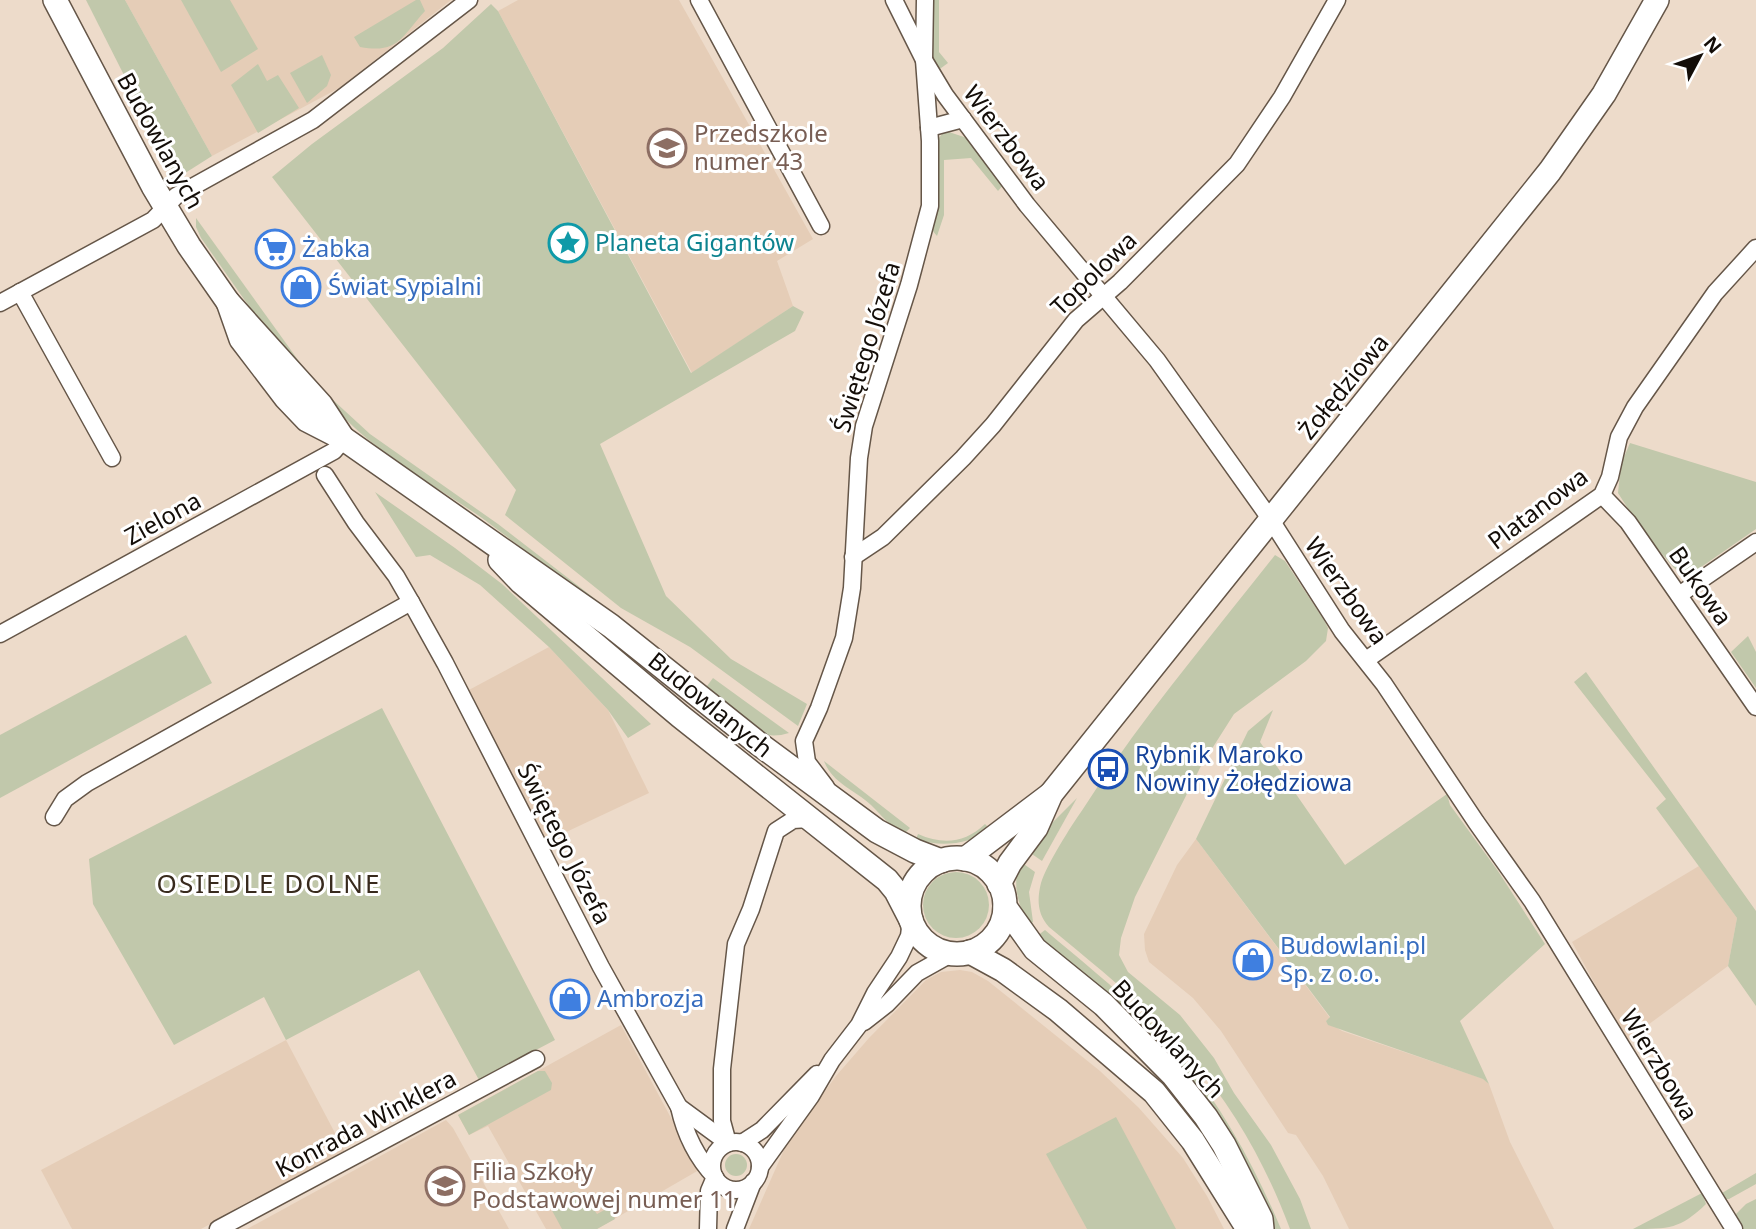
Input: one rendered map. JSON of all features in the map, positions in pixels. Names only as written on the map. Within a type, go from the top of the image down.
[{"type":"street","name":"Budowlanych","points":[[55,0],[165,207],[228,302],[321,405],[344,439],[611,626],[767,750],[886,838],[941,861]]},
{"type":"street","points":[[0,303],[153,220],[176,196],[313,120],[469,0]]},
{"type":"street","points":[[699,0],[821,226]]},
{"type":"street","name":"Wierzbowa","points":[[894,0],[924,60],[963,119],[1027,205],[1157,360],[1271,520],[1342,631],[1366,660],[1532,901],[1733,1227]]},
{"type":"street","name":"Świętego Józefa","points":[[804,741],[824,696],[844,638],[852,588],[859,458],[864,426],[909,285],[930,206],[929,128],[924,60],[925,0]]},
{"type":"street","name":"Topolowa","points":[[853,557],[883,537],[963,458],[993,425],[1076,320],[1120,282],[1237,164],[1282,97],[1337,0]]},
{"type":"street","name":"Żołędziowa","points":[[999,884],[1010,863],[1036,828],[1051,794],[1550,172],[1604,94],[1657,0]]},
{"type":"street","points":[[929,128],[963,119]]},
{"type":"street","name":"Platanowa","points":[[1366,660],[1602,495],[1619,437],[1635,407],[1716,293],[1756,248]]},
{"type":"street","points":[[20,292],[112,458]]},
{"type":"street","name":"Zielona","points":[[0,634],[334,451],[344,439]]},
{"type":"street","name":"Świętego Józefa","points":[[326,475],[356,523],[396,576],[445,663],[601,967],[678,1107],[684,1131],[702,1164],[715,1177]]},
{"type":"street","name":"Bukowa","points":[[1602,495],[1628,522],[1756,706]]},
{"type":"street","name":"Budowlanych","points":[[472,531],[521,582],[680,716],[887,880],[911,920]]},
{"type":"street","points":[[1679,595],[1756,542]]},
{"type":"street","points":[[54,817],[65,799],[87,783],[411,602]]},
{"type":"street","points":[[767,750],[789,747],[804,741],[807,762],[840,805]]},
{"type":"street","name":"Żołędziowa","points":[[965,859],[1051,794]]},
{"type":"street","points":[[757,1175],[755,1152],[735,1143],[722,1121],[722,1069],[736,944],[747,920],[776,831],[793,820],[809,819]]},
{"type":"street","points":[[757,1175],[742,1189],[733,1189],[721,1184],[715,1177],[712,1170],[713,1158],[719,1149],[762,1130],[832,1060],[859,1025],[875,993],[904,948],[910,933],[909,902],[914,884],[925,870],[941,861],[965,859],[985,867],[999,884],[1005,907],[997,933],[988,943],[917,973],[887,1004],[859,1025]]},
{"type":"street","name":"Budowlanych","points":[[1005,907],[1035,948],[1111,1011],[1187,1092],[1212,1125],[1231,1157],[1261,1219],[1262,1229]]},
{"type":"street","points":[[911,920],[926,943],[937,950],[960,953]]},
{"type":"street","name":"Budowlanych","points":[[960,953],[1021,982],[1059,1010],[1154,1092],[1193,1141],[1248,1229]]},
{"type":"street","name":"Konrada Winklera","points":[[218,1229],[536,1059]]},
{"type":"street","points":[[735,1229],[757,1175],[832,1060]]},
{"type":"street","name":"Świętego Józefa","points":[[678,1107],[735,1143]]},
{"type":"street","points":[[708,1229],[709,1191],[715,1177]]},
{"type":"shaded area","points":[[125,0],[451,0],[341,87],[212,156]]},
{"type":"shaded area","name":"Przedszkole numer 43","points":[[518,0],[679,0],[813,239],[777,261],[793,306],[692,373],[498,11]]},
{"type":"shaded area","points":[[549,647],[608,710],[649,793],[545,842],[467,691]]},
{"type":"shaded area","points":[[1196,839],[1330,1018],[1326,1021],[1342,1031],[1484,1079],[1489,1084],[1510,1142],[1554,1229],[1349,1229],[1323,1176],[1296,1135],[1288,1133],[1221,1031],[1193,998],[1149,962],[1144,934],[1177,865]]},
{"type":"shaded area","points":[[1699,866],[1737,918],[1728,966],[1626,1041],[1572,942]]},
{"type":"shaded area","points":[[941,972],[972,972],[988,981],[1100,1071],[1139,1108],[1183,1158],[1224,1229],[749,1229],[787,1143],[836,1076],[926,980]]},
{"type":"shaded area","points":[[621,1025],[699,1170],[597,1229],[546,1229],[488,1126],[469,1135],[458,1115]]},
{"type":"shaded area","points":[[286,1040],[345,1152],[201,1229],[72,1229],[41,1170]]},
{"type":"shaded area","points":[[446,1120],[509,1229],[247,1229]]},
{"type":"green space","points":[[86,0],[125,0],[212,156],[182,175],[172,170]]},
{"type":"green space","points":[[181,0],[230,0],[258,49],[221,72]]},
{"type":"green space","points":[[420,0],[425,11],[404,36],[391,46],[383,48],[360,47],[354,37]]},
{"type":"green space","points":[[931,0],[939,0],[939,52],[948,63],[937,71],[933,59]]},
{"type":"green space","points":[[491,4],[498,11],[691,373],[793,306],[804,312],[795,331],[600,444],[666,596],[731,659],[807,704],[798,726],[690,647],[621,608],[505,515],[516,490],[272,177],[312,144],[443,48]]},
{"type":"green space","points":[[322,55],[331,75],[327,86],[307,103],[290,73]]},
{"type":"green space","points":[[258,64],[267,81],[278,75],[299,108],[258,133],[231,85]]},
{"type":"green space","points":[[949,132],[967,138],[1003,185],[998,191],[971,158],[944,160],[944,215],[937,236],[932,230],[938,192],[938,139],[943,133]]},
{"type":"green space","points":[[196,218],[311,378],[265,329],[201,238],[196,227]]},
{"type":"green space","points":[[320,388],[370,434],[498,524],[629,625],[627,629],[482,518],[372,443],[352,426]]},
{"type":"green space","points":[[1630,443],[1756,482],[1756,529],[1694,572],[1681,572],[1674,568],[1643,532],[1618,493],[1621,464]]},
{"type":"green space","points":[[375,492],[502,584],[651,724],[628,738],[608,710],[549,647],[480,585],[430,555],[416,557]]},
{"type":"green space","points":[[1275,555],[1285,561],[1324,620],[1328,628],[1326,641],[1306,661],[1234,714],[1201,766],[1135,897],[1121,938],[1119,955],[1128,972],[1180,1015],[1214,1058],[1234,1093],[1271,1145],[1300,1199],[1311,1229],[1290,1229],[1271,1183],[1248,1139],[1207,1077],[1141,1005],[1049,927],[1040,912],[1039,901],[1041,883],[1054,856],[1105,776],[1176,680]]},
{"type":"green space","points":[[186,635],[212,683],[0,798],[0,735]]},
{"type":"green space","points":[[1748,636],[1756,652],[1756,688],[1731,652]]},
{"type":"green space","points":[[1586,672],[1756,911],[1756,1006],[1728,966],[1737,918],[1656,808],[1666,799],[1574,682]]},
{"type":"green space","points":[[713,678],[789,733],[764,734],[743,723],[707,686]]},
{"type":"green space","points":[[382,708],[555,1040],[479,1080],[419,970],[286,1040],[264,997],[174,1045],[93,904],[89,859]]},
{"type":"green space","points":[[1273,710],[1260,742],[1345,865],[1447,794],[1450,805],[1498,871],[1545,944],[1460,1021],[1489,1084],[1483,1079],[1328,1025],[1326,1021],[1330,1017],[1196,839],[1248,731]]},
{"type":"green space","points":[[824,761],[910,828],[904,834],[894,828],[865,800],[838,781]]},
{"type":"green space","points":[[1077,798],[1042,861],[1029,852],[1042,833]]},
{"type":"green space","points":[[985,824],[991,830],[973,839],[955,843],[916,839],[918,834],[936,840],[953,840],[970,835]]},
{"type":"green space","points":[[1021,862],[1035,872],[1029,892],[1033,922],[1029,925],[1017,894],[1016,878]]},
{"type":"green space","points":[[956,872],[969,875],[979,882],[986,892],[989,905],[986,918],[979,928],[969,935],[956,938],[943,935],[933,928],[926,918],[923,905],[926,892],[933,882],[943,875]]},
{"type":"green space","points":[[1045,930],[1134,1007],[1182,1058],[1212,1098],[1238,1140],[1281,1229],[1273,1229],[1109,995],[1037,936]]},
{"type":"green space","points":[[538,1071],[545,1071],[552,1083],[551,1090],[469,1135],[458,1115]]},
{"type":"green space","points":[[1116,1117],[1176,1229],[1087,1229],[1046,1154]]},
{"type":"green space","points":[[736,1154],[744,1157],[747,1165],[744,1173],[736,1176],[728,1173],[725,1165],[728,1157]]},
{"type":"green space","points":[[1756,1173],[1756,1184],[1729,1199],[1723,1199],[1716,1188],[1722,1193]]},
{"type":"green space","points":[[574,1191],[582,1207],[589,1203],[597,1214],[610,1207],[615,1219],[597,1229],[562,1229],[549,1205]]},
{"type":"green space","points":[[1702,1193],[1706,1204],[1681,1223],[1665,1228],[1633,1229]]},
{"type":"green space","points":[[1756,1199],[1756,1229],[1742,1229],[1734,1216],[1746,1204]]},
{"type":"place","name":"Przedszkole numer 43","points":[[667,148]]},
{"type":"place","name":"Planeta Gigantów","points":[[568,243]]},
{"type":"place","name":"Żabka","points":[[275,249]]},
{"type":"place","name":"Świat Sypialni","points":[[301,287]]},
{"type":"place","name":"Rybnik Maroko Nowiny Żołędziowa","points":[[1108,769]]},
{"type":"place","name":"Budowlani.pl Sp. z o.o.","points":[[1253,960]]},
{"type":"place","name":"Ambrozja","points":[[570,999]]},
{"type":"place","name":"Filia Szkoły Podstawowej numer 11","points":[[445,1186]]},
{"type":"district","name":"OSIEDLE DOLNE","points":[[269,884]]}]
